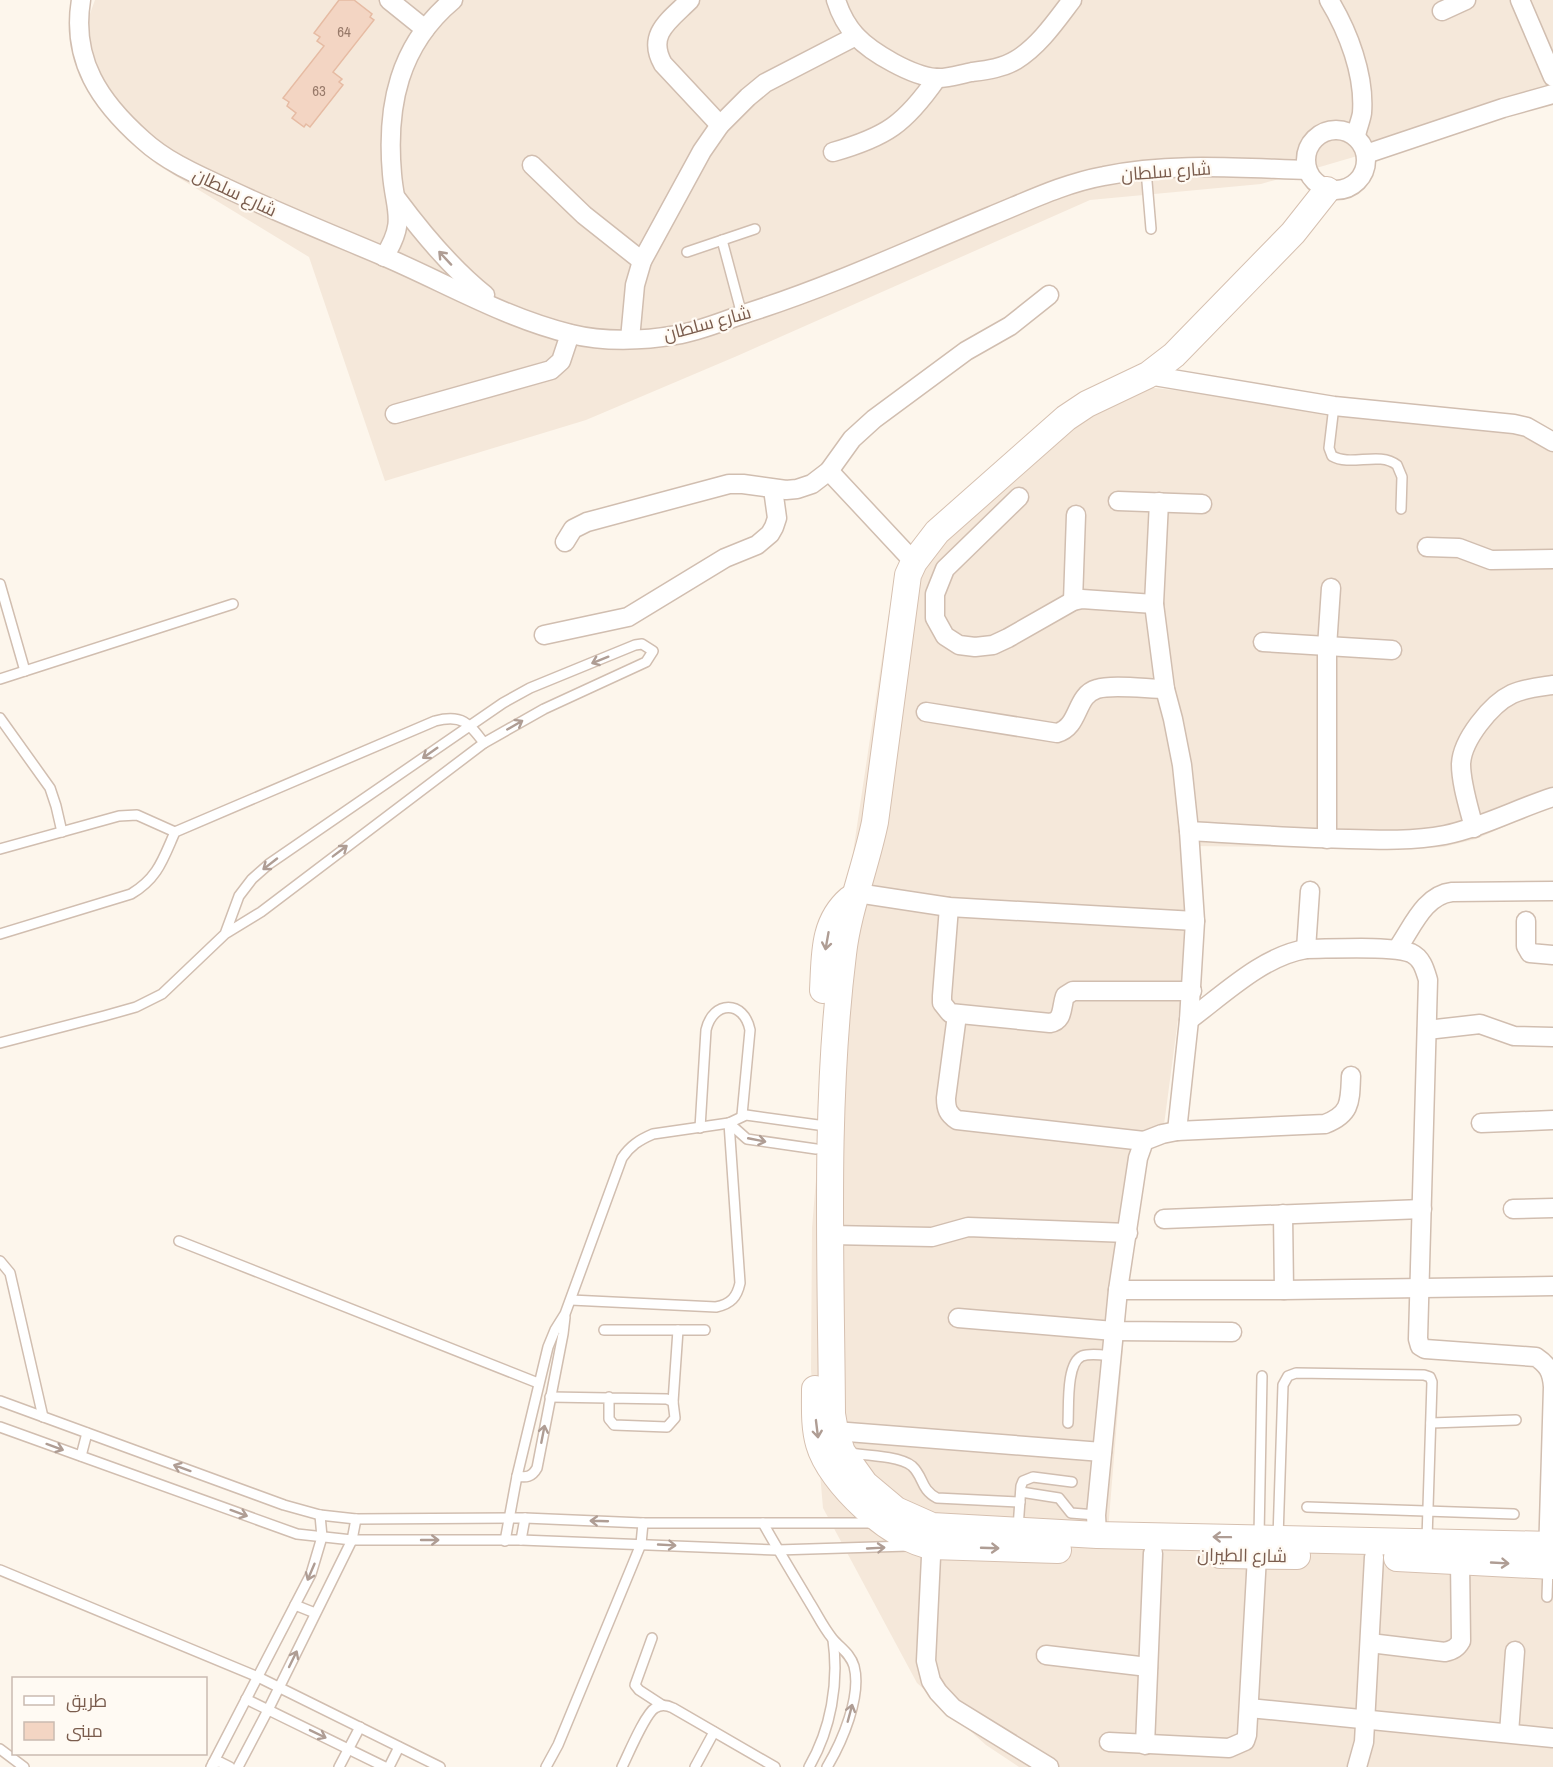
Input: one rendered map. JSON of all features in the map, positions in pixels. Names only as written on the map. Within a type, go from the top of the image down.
[{"type":"street","name":"شارع سلطان","points":[[81,0],[79,36],[83,60],[101,95],[145,142],[181,167],[504,311],[570,334],[611,339],[675,335],[813,290],[1033,198],[1103,176],[1187,167],[1307,170]]},
{"type":"street","points":[[389,0],[425,29]]},
{"type":"street","points":[[384,257],[393,243],[398,228],[399,213],[392,178],[390,138],[395,98],[406,58],[425,29],[453,0]]},
{"type":"street","points":[[690,0],[663,27],[658,36],[658,55],[663,64],[720,125]]},
{"type":"street","points":[[836,0],[842,15],[856,36],[879,54],[902,67],[937,78],[988,70],[1017,60],[1041,39],[1072,0]]},
{"type":"street","points":[[1329,0],[1339,17],[1355,58],[1362,113],[1356,136]]},
{"type":"street","points":[[1442,11],[1466,0]]},
{"type":"street","points":[[1520,0],[1553,77]]},
{"type":"street","points":[[630,339],[635,285],[642,261],[702,151],[720,125],[765,83],[856,36]]},
{"type":"street","points":[[833,153],[861,145],[887,133],[910,114],[937,78]]},
{"type":"street","points":[[1366,154],[1503,108],[1553,94]]},
{"type":"street","points":[[1334,129],[1356,136],[1366,154],[1367,164],[1364,174],[1357,183],[1338,191],[1327,190],[1312,178],[1307,170],[1308,148],[1314,138],[1334,129]]},
{"type":"street","points":[[532,165],[584,215],[642,261]]},
{"type":"street","points":[[929,1539],[906,1537],[861,1504],[837,1478],[820,1447],[816,1431],[825,945],[833,919],[857,893],[868,858],[875,822],[908,575],[914,562],[937,532],[1066,418],[1087,404],[1148,375],[1179,350],[1285,242],[1327,190]]},
{"type":"street","points":[[396,197],[446,259],[504,311]]},
{"type":"street","points":[[565,542],[573,529],[587,522],[722,486],[743,484],[773,489],[797,489],[812,484],[828,471],[852,439],[874,419],[966,351],[1010,326],[1049,295]]},
{"type":"street","points":[[395,414],[551,370],[561,361],[570,334]]},
{"type":"street","points":[[1148,375],[1334,406],[1514,424],[1527,427],[1553,442]]},
{"type":"street","points":[[828,471],[914,562]]},
{"type":"street","points":[[544,635],[627,617],[725,558],[757,545],[774,527],[777,518],[773,489]]},
{"type":"street","points":[[1019,497],[945,569],[935,594],[935,618],[945,636],[959,645],[975,647],[993,645],[1073,601],[1091,599],[1154,604]]},
{"type":"street","points":[[1118,501],[1202,504]]},
{"type":"street","points":[[1159,502],[1154,604],[1165,689],[1178,740],[1189,831],[1194,921],[1192,991],[1177,1131]]},
{"type":"street","points":[[1073,601],[1076,515]]},
{"type":"street","points":[[1427,547],[1459,548],[1491,560],[1553,559]]},
{"type":"street","points":[[1327,838],[1327,647],[1331,588]]},
{"type":"street","points":[[1263,642],[1392,650]]},
{"type":"street","points":[[1473,828],[1461,763],[1466,745],[1490,710],[1510,695],[1533,687],[1553,685]]},
{"type":"street","points":[[926,712],[1057,733],[1067,729],[1085,697],[1097,689],[1165,689]]},
{"type":"street","points":[[1189,831],[1327,838],[1395,840],[1419,838],[1473,828],[1553,797]]},
{"type":"street","points":[[1306,949],[1310,891]]},
{"type":"street","points":[[1397,949],[1426,904],[1438,895],[1452,892],[1553,891]]},
{"type":"street","points":[[857,893],[949,907],[1194,921]]},
{"type":"street","points":[[949,907],[942,1003],[950,1013],[1050,1023],[1061,1016],[1065,996],[1073,991],[1192,991]]},
{"type":"street","points":[[1526,921],[1526,946],[1530,953],[1553,955]]},
{"type":"street","points":[[1189,1020],[1266,963],[1286,954],[1306,949],[1397,949],[1413,954],[1423,964],[1428,980],[1418,1339],[1420,1346],[1425,1350],[1536,1356],[1546,1364],[1552,1375],[1550,1555]]},
{"type":"street","points":[[957,1015],[946,1098],[946,1107],[950,1115],[957,1120],[1144,1141],[1177,1131],[1325,1124],[1339,1119],[1348,1108],[1351,1076]]},
{"type":"street","points":[[1427,1030],[1479,1024],[1514,1036],[1553,1037]]},
{"type":"street","points":[[1480,1123],[1553,1120]]},
{"type":"street","points":[[821,1141],[831,1235],[832,1414],[838,1441],[852,1469],[879,1498],[913,1519],[929,1539],[926,1661],[931,1681],[938,1692],[953,1707],[1049,1767]]},
{"type":"street","points":[[1096,1525],[1118,1290],[1138,1158],[1144,1141]]},
{"type":"street","points":[[1514,1209],[1553,1208]]},
{"type":"street","points":[[1164,1219],[1422,1209]]},
{"type":"street","points":[[1283,1214],[1284,1290]]},
{"type":"street","points":[[831,1235],[932,1237],[968,1227],[1128,1233]]},
{"type":"street","points":[[1118,1290],[1553,1286]]},
{"type":"street","points":[[958,1318],[1114,1331],[1232,1332]]},
{"type":"street","points":[[838,1441],[1102,1452]]},
{"type":"street","name":"شارع الطيران","points":[[929,1539],[1096,1525],[1374,1557],[1460,1561],[1550,1555]]},
{"type":"street","name":"شارع الطيران","points":[[929,1539],[1153,1553],[1265,1544],[1426,1542],[1550,1555]]},
{"type":"street","points":[[1109,1742],[1229,1748],[1245,1741],[1265,1544]]},
{"type":"street","points":[[1145,1745],[1153,1553]]},
{"type":"street","points":[[1358,1767],[1363,1750],[1366,1719],[1374,1557]]},
{"type":"street","points":[[1370,1643],[1445,1652],[1457,1647],[1461,1641],[1460,1561]]},
{"type":"street","points":[[1509,1733],[1515,1651]]},
{"type":"street","points":[[1046,1655],[1148,1666]]},
{"type":"street","points":[[1249,1708],[1553,1738]]},
{"type":"lane","points":[[1146,170],[1151,229]]},
{"type":"lane","points":[[687,252],[755,229]]},
{"type":"lane","points":[[722,240],[742,315]]},
{"type":"lane","points":[[1334,406],[1329,448],[1332,456],[1340,459],[1386,460],[1397,465],[1402,477],[1401,509]]},
{"type":"lane","points":[[0,584],[25,671]]},
{"type":"lane","points":[[0,680],[233,604]]},
{"type":"lane","points":[[0,1043],[136,1007],[162,994],[225,934],[254,916],[484,743],[544,709],[645,662],[653,651],[642,644],[635,645],[530,688],[470,725],[268,864],[239,896],[225,934]]},
{"type":"lane","points":[[0,718],[50,788],[62,832]]},
{"type":"lane","points":[[0,934],[131,894],[145,886],[157,872],[175,832],[435,721],[451,718],[460,720],[470,725],[484,743]]},
{"type":"lane","points":[[0,849],[119,816],[137,815],[175,832]]},
{"type":"lane","points":[[700,1128],[706,1030],[708,1020],[714,1012],[723,1008],[733,1008],[742,1012],[748,1021],[750,1030],[742,1115]]},
{"type":"lane","points":[[505,1541],[516,1476],[551,1339],[565,1314],[622,1158],[627,1150],[642,1138],[653,1134],[729,1123],[742,1115],[750,1114],[821,1141]]},
{"type":"lane","points":[[729,1123],[747,1139],[821,1141]]},
{"type":"lane","points":[[570,1300],[716,1307],[732,1300],[738,1293],[740,1283],[729,1123]]},
{"type":"lane","points":[[179,1241],[538,1383]]},
{"type":"lane","points":[[0,1261],[10,1273],[43,1417]]},
{"type":"lane","points":[[516,1476],[531,1476],[537,1468],[565,1314]]},
{"type":"lane","points":[[604,1330],[705,1330]]},
{"type":"lane","points":[[609,1397],[609,1419],[616,1426],[666,1427],[675,1418],[673,1402],[678,1330]]},
{"type":"lane","points":[[1068,1423],[1071,1373],[1074,1363],[1080,1357],[1088,1354],[1111,1356]]},
{"type":"lane","points":[[1265,1544],[1283,1385],[1291,1374],[1430,1377],[1432,1382],[1426,1542]]},
{"type":"lane","points":[[1262,1376],[1265,1544]]},
{"type":"lane","points":[[550,1397],[667,1399],[673,1402]]},
{"type":"lane","points":[[0,1401],[284,1505],[320,1515],[356,1519],[525,1518],[643,1523],[855,1524],[884,1522]]},
{"type":"lane","points":[[1431,1423],[1516,1420]]},
{"type":"lane","points":[[0,1427],[297,1534],[352,1540],[521,1540],[777,1550],[869,1548],[929,1539]]},
{"type":"lane","points":[[81,1456],[87,1433]]},
{"type":"lane","points":[[838,1441],[904,1461],[917,1472],[923,1488],[937,1498],[1059,1498],[1071,1513],[1096,1525]]},
{"type":"lane","points":[[1018,1531],[1021,1486],[1028,1478],[1072,1482]]},
{"type":"lane","points":[[1307,1507],[1514,1514]]},
{"type":"lane","points":[[212,1765],[311,1574],[322,1537],[320,1515]]},
{"type":"lane","points":[[521,1540],[525,1518]]},
{"type":"lane","points":[[238,1767],[352,1540],[356,1519]]},
{"type":"lane","points":[[621,1543],[623,1522]]},
{"type":"lane","points":[[546,1767],[641,1544],[643,1523]]},
{"type":"lane","points":[[763,1523],[777,1550],[833,1640],[849,1656],[856,1677],[848,1723],[827,1767]]},
{"type":"lane","points":[[1547,1597],[1550,1555]]},
{"type":"lane","points":[[0,1570],[258,1677],[440,1767]]},
{"type":"lane","points":[[295,1605],[315,1613]]},
{"type":"lane","points":[[652,1638],[634,1682],[639,1690],[770,1766]]},
{"type":"lane","points":[[809,1767],[822,1739],[832,1703],[836,1670],[833,1640]]},
{"type":"lane","points":[[246,1699],[387,1767],[399,1747]]},
{"type":"lane","points":[[622,1767],[648,1714],[656,1706],[662,1705]]},
{"type":"lane","points":[[339,1767],[360,1727]]},
{"type":"lane","points":[[695,1767],[714,1732]]},
{"type":"lane","points":[[0,1749],[24,1767]]},
{"type":"lane","points":[[212,1765],[220,1762],[230,1767]]},
{"type":"shaded area","points":[[95,0],[1553,0],[1553,99],[1261,184],[1090,200],[586,420],[385,481],[309,257],[156,164],[114,119],[90,80],[87,22]]},
{"type":"shaded area","points":[[1146,387],[1514,428],[1553,448],[1553,805],[1476,839],[1443,847],[1407,849],[1193,846],[1184,974],[1162,1140],[1140,1140],[1107,1543],[1553,1559],[1553,1767],[1019,1767],[986,1745],[917,1683],[823,1508],[811,1370],[812,1228],[831,1000],[888,618],[897,580],[1078,409]]},
{"type":"building","points":[[339,0],[354,0],[372,14],[370,17],[374,20],[333,72],[342,79],[339,82],[343,85],[310,127],[306,124],[304,127],[292,118],[296,113],[287,106],[289,102],[283,98],[324,46],[317,41],[320,37],[314,33]]}]
